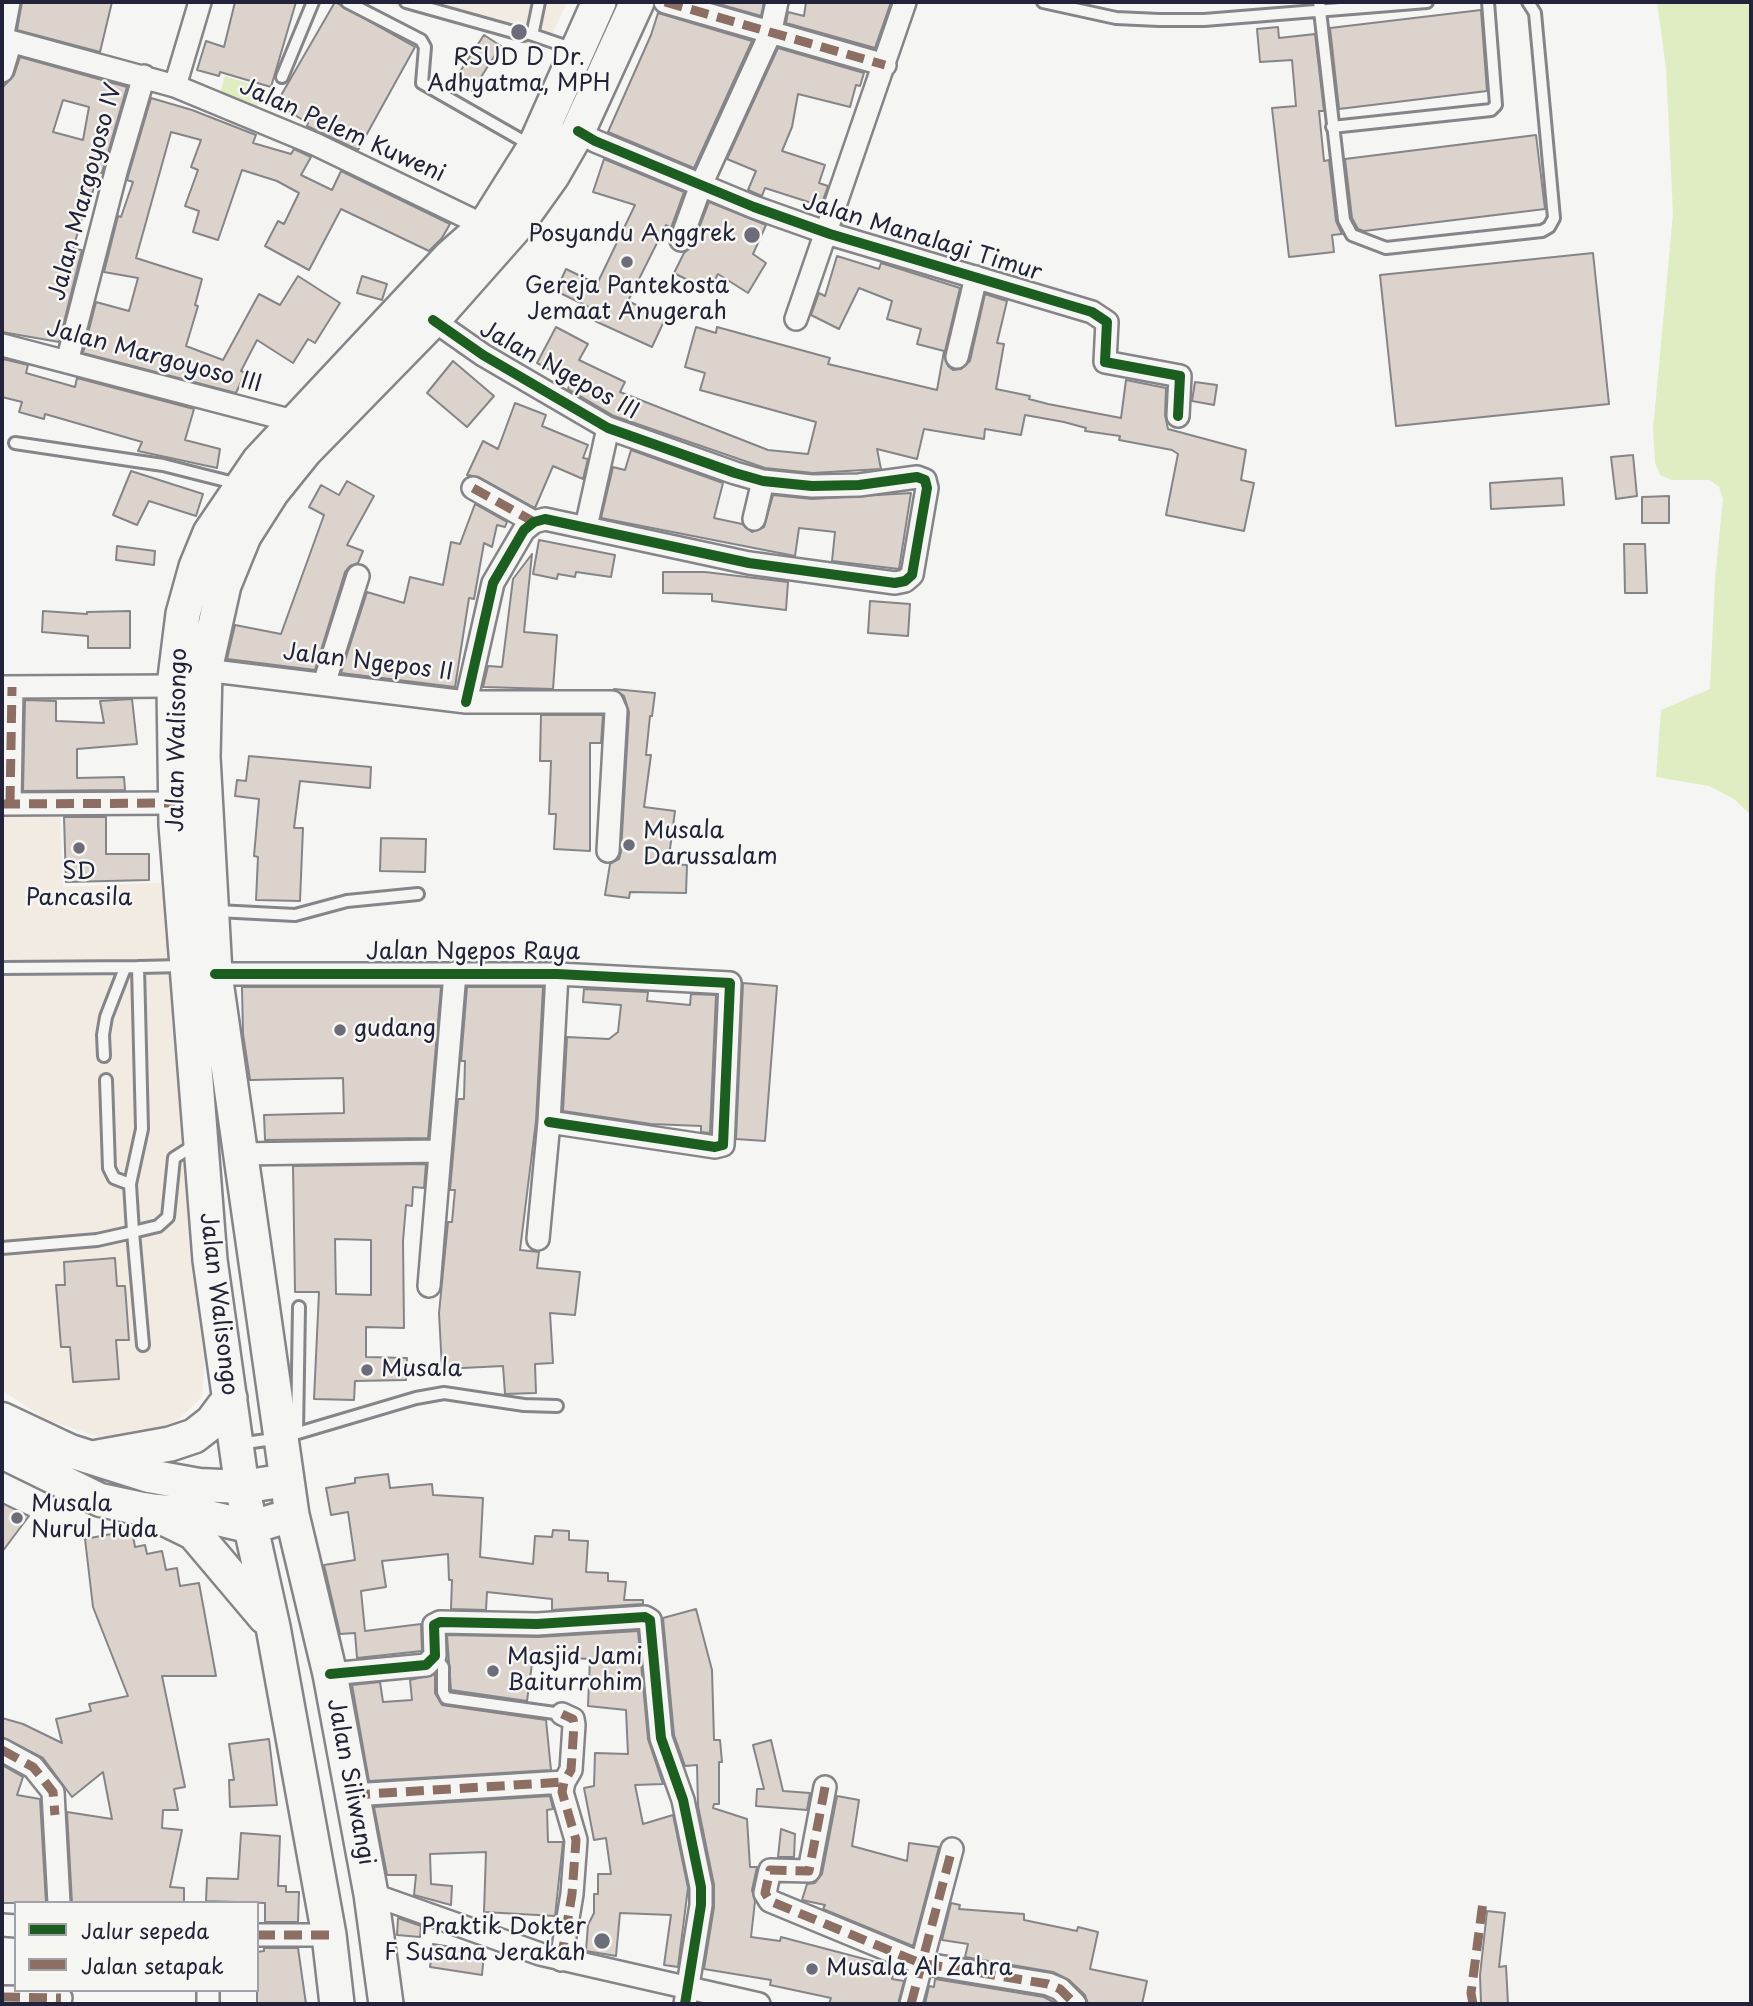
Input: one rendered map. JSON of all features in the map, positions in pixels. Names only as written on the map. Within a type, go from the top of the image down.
[{"type":"highway","name":"Jalan Walisongo","points":[[242,1487],[210,1260],[201,1142],[201,970],[174,686],[183,614],[196,567],[210,533],[241,484],[293,421],[450,257],[485,226],[534,148],[599,2]]},
{"type":"highway","name":"Jalan Walisongo","points":[[287,1480],[289,1436],[239,1154],[201,970],[211,911],[184,794],[205,670],[224,585],[244,536],[272,492],[305,452],[433,320],[517,225],[552,176],[578,131],[637,2]]},
{"type":"highway","points":[[98,1457],[170,1444],[194,1436],[212,1422],[230,1398]]},
{"type":"highway","name":"Jalan Siliwangi","points":[[287,1480],[292,1515],[330,1674],[371,1895],[386,2004]]},
{"type":"highway","name":"Jalan Siliwangi","points":[[242,1487],[252,1527],[256,1560],[273,1627],[329,1936],[337,2004]]},
{"type":"highway","points":[[147,1510],[194,1534],[273,1627]]},
{"type":"main road","points":[[2,1419],[70,1451],[98,1457],[149,1476],[199,1485],[242,1487],[287,1480]]},
{"type":"main road","points":[[2,1452],[100,1500],[147,1510],[200,1514],[252,1527],[292,1515]]},
{"type":"street","points":[[2,71],[9,2]]},
{"type":"street","points":[[175,86],[200,2]]},
{"type":"street","points":[[665,2],[885,65]]},
{"type":"street","points":[[681,240],[701,186],[770,34],[777,2]]},
{"type":"street","points":[[796,319],[824,231],[885,65],[905,2]]},
{"type":"street","name":"Jalan Pelem Kuweni","points":[[5,40],[175,86],[315,144],[485,226]]},
{"type":"street","name":"Jalan Margoyoso IV","points":[[67,362],[117,168],[144,76]]},
{"type":"street","name":"Jalan Manalagi Timur","points":[[578,131],[701,186],[824,231],[1106,319],[1105,362],[1180,376],[1178,416]]},
{"type":"street","points":[[957,357],[976,277]]},
{"type":"street","name":"Jalan Ngepos III","points":[[433,320],[483,355],[608,428],[763,481],[835,486],[922,477],[928,488],[912,575],[905,581],[895,583],[749,563],[586,527]]},
{"type":"street","name":"Jalan Margoyoso III","points":[[2,345],[293,421]]},
{"type":"street","points":[[466,702],[493,583],[524,530],[534,522],[545,519],[586,527],[608,428]]},
{"type":"street","points":[[754,519],[763,481]]},
{"type":"street","points":[[473,488],[516,509],[534,522]]},
{"type":"street","points":[[324,684],[358,576]]},
{"type":"street","name":"Jalan Ngepos II","points":[[205,670],[466,702],[608,701],[615,704],[608,851]]},
{"type":"street","points":[[174,686],[7,687],[6,804],[184,794]]},
{"type":"street","name":"Jalan Ngepos Raya","points":[[201,970],[557,974],[730,983],[723,1145],[715,1147],[549,1122]]},
{"type":"street","points":[[429,1286],[455,973]]},
{"type":"street","points":[[538,1239],[549,1122],[557,974]]},
{"type":"street","points":[[239,1154],[440,1151]]},
{"type":"street","points":[[330,1674],[417,1668],[426,1665],[435,1656],[434,1625],[440,1622],[537,1624],[645,1617],[652,1626],[661,1738],[683,1800],[701,1886],[701,1905],[685,1997]]},
{"type":"street","points":[[561,1960],[572,1894],[576,1840],[563,1800],[564,1782],[571,1770],[574,1724],[569,1716],[562,1714]]},
{"type":"street","points":[[2,1750],[33,1767],[53,1792],[59,1901]]},
{"type":"street","points":[[352,1795],[564,1782]]},
{"type":"street","points":[[825,1787],[809,1871],[770,1870],[765,1893],[770,1901],[920,1963],[1048,1984],[1060,1989],[1075,2004]]},
{"type":"street","points":[[911,2004],[952,1849]]},
{"type":"street","points":[[371,1895],[561,1960],[685,1997],[759,2004]]},
{"type":"street","points":[[259,1935],[329,1936]]},
{"type":"street","points":[[2,1997],[61,1997]]},
{"type":"lane","points":[[282,77],[313,2]]},
{"type":"lane","points":[[347,2],[421,40],[425,47],[422,83],[534,148]]},
{"type":"lane","points":[[406,2],[517,34],[530,34],[578,50]]},
{"type":"lane","points":[[530,34],[539,2]]},
{"type":"lane","points":[[1043,2],[1116,18],[1159,20],[1319,6],[1427,2]]},
{"type":"lane","points":[[1332,127],[1492,110],[1496,105],[1488,2]]},
{"type":"lane","points":[[1319,6],[1344,220],[1352,235],[1363,242],[1386,248],[1542,231],[1554,218],[1535,13],[1528,2]]},
{"type":"lane","points":[[15,443],[163,465],[241,484]]},
{"type":"lane","points":[[211,911],[295,915],[346,901],[418,894]]},
{"type":"lane","points":[[138,967],[142,1129],[130,1184],[143,1345]]},
{"type":"lane","points":[[2,968],[138,967],[201,970]]},
{"type":"lane","points":[[104,1056],[106,1017],[125,968]]},
{"type":"lane","points":[[106,1080],[108,1168],[114,1178],[130,1184]]},
{"type":"lane","points":[[2,1248],[97,1240],[164,1223],[169,1211],[174,1158],[201,1142]]},
{"type":"lane","points":[[289,1436],[299,1307]]},
{"type":"lane","points":[[236,1444],[289,1436],[416,1398],[444,1393],[524,1405],[557,1406]]},
{"type":"lane","points":[[435,1656],[443,1667],[443,1692],[446,1698],[562,1714]]},
{"type":"shaded area","name":"RSUD D Dr. Adhyatma, MPH","points":[[382,2],[567,2],[545,50]]},
{"type":"shaded area","points":[[2,806],[60,811],[63,887],[166,882],[179,1102],[205,1357],[202,1397],[179,1419],[145,1437],[105,1439],[47,1420],[2,1390]]},
{"type":"green space","points":[[1657,2],[1751,2],[1751,815],[1734,799],[1709,786],[1656,777],[1661,710],[1710,689],[1715,579],[1723,499],[1719,487],[1710,480],[1671,480],[1660,475],[1655,463],[1653,429],[1673,214],[1666,68]]},
{"type":"green space","points":[[225,76],[263,88],[257,106],[220,93]]},
{"type":"building","points":[[22,2],[112,2],[100,52],[17,30]]},
{"type":"building","points":[[235,2],[296,2],[271,87],[220,72],[219,76],[197,70],[206,41],[224,47]]},
{"type":"building","points":[[335,2],[415,47],[358,150],[307,126],[308,123],[276,104]]},
{"type":"building","points":[[712,2],[764,2],[761,16]]},
{"type":"building","points":[[806,2],[891,2],[875,48],[786,23],[788,12],[804,16]]},
{"type":"building","points":[[1481,10],[1487,91],[1339,109],[1330,28]]},
{"type":"building","points":[[658,13],[752,41],[694,168],[608,132]]},
{"type":"building","points":[[1278,27],[1279,38],[1315,34],[1324,111],[1319,111],[1324,161],[1329,160],[1336,221],[1342,234],[1332,235],[1334,252],[1289,257],[1272,108],[1296,106],[1292,60],[1260,62],[1257,29]]},
{"type":"building","points":[[484,35],[501,46],[472,91],[455,79]]},
{"type":"building","points":[[778,48],[864,73],[860,86],[856,85],[850,107],[798,94],[792,127],[782,151],[825,165],[819,183],[828,186],[821,206],[765,188],[762,196],[748,190],[756,171],[727,159]]},
{"type":"building","points":[[20,57],[127,87],[102,173],[98,172],[91,198],[88,197],[73,249],[82,250],[59,342],[2,332],[2,88],[14,75]],"holes":[[[63,100],[89,107],[83,140],[53,132]]]},
{"type":"building","points":[[151,98],[192,110],[256,135],[253,143],[291,154],[294,149],[311,157],[301,175],[332,190],[341,171],[450,224],[442,238],[429,251],[341,209],[309,270],[265,246],[278,221],[284,224],[299,193],[277,181],[242,170],[218,240],[193,232],[199,211],[185,206],[198,170],[191,167],[201,140],[171,132],[136,258],[202,279],[195,305],[198,306],[186,346],[223,360],[259,294],[280,305],[298,276],[340,303],[315,343],[308,339],[293,363],[257,340],[241,371],[245,373],[236,393],[83,353],[96,302],[129,311],[138,278],[104,272],[118,216],[121,217],[133,182],[127,180]]},
{"type":"building","points":[[1536,135],[1545,209],[1364,231],[1358,229],[1352,218],[1345,159]]},
{"type":"building","points":[[604,159],[684,192],[671,228],[666,225],[628,301],[665,319],[652,347],[595,321],[599,312],[556,291],[566,269],[597,284],[635,205],[593,192]]},
{"type":"building","points":[[709,202],[766,225],[753,254],[766,263],[748,293],[718,274],[709,291],[674,273],[684,253],[693,244]]},
{"type":"building","points":[[1593,253],[1609,404],[1396,426],[1380,275]]},
{"type":"building","points":[[837,256],[879,269],[881,263],[960,288],[944,355],[948,366],[953,370],[961,369],[970,361],[985,294],[1007,301],[997,343],[1004,344],[996,389],[1030,396],[1029,399],[1048,404],[1121,418],[1126,380],[1166,388],[1165,415],[1168,429],[1246,450],[1241,480],[1254,483],[1244,531],[1166,515],[1178,454],[1172,450],[1119,440],[1120,436],[1085,431],[1086,428],[1064,422],[1025,415],[1021,435],[985,429],[984,439],[924,429],[917,459],[877,449],[881,469],[813,473],[765,468],[614,416],[568,389],[571,381],[537,363],[556,327],[588,344],[579,360],[625,382],[620,392],[768,450],[808,454],[816,422],[700,390],[705,373],[685,367],[696,327],[716,333],[717,327],[830,358],[828,364],[937,390],[944,351],[917,344],[921,329],[887,319],[892,301],[859,288],[839,329],[811,315],[819,293],[825,296]]},
{"type":"building","points":[[362,276],[387,284],[382,300],[357,293]]},
{"type":"building","points":[[3,359],[28,365],[26,373],[75,387],[77,378],[194,409],[185,440],[220,449],[217,468],[138,451],[142,442],[45,414],[44,419],[19,412],[22,402],[2,397]]},
{"type":"building","points":[[453,361],[494,396],[467,427],[427,393]]},
{"type":"building","points":[[1195,382],[1217,385],[1214,405],[1192,401]]},
{"type":"building","points":[[515,403],[546,415],[542,426],[588,445],[583,458],[588,459],[583,479],[553,466],[535,508],[479,477],[467,475],[483,441],[498,449]]},
{"type":"building","points":[[631,450],[723,483],[714,518],[742,524],[752,532],[764,527],[773,495],[812,499],[911,493],[899,569],[832,561],[835,532],[799,528],[795,556],[601,518],[613,467],[625,470]]},
{"type":"building","points":[[1633,455],[1637,496],[1616,499],[1611,457]]},
{"type":"building","points":[[131,471],[203,494],[196,516],[149,501],[137,525],[113,515]]},
{"type":"building","points":[[1562,478],[1564,505],[1491,509],[1490,483]]},
{"type":"building","points":[[347,481],[374,496],[347,545],[363,551],[358,563],[345,572],[315,670],[227,659],[235,625],[281,634],[324,515],[309,507],[321,485],[339,495]]},
{"type":"building","points":[[1669,496],[1669,523],[1642,523],[1642,497]]},
{"type":"building","points":[[475,504],[507,522],[505,527],[497,525],[492,547],[484,543],[474,599],[469,598],[455,687],[341,673],[367,592],[404,603],[410,577],[443,585],[451,542],[460,544]]},
{"type":"building","points":[[539,540],[615,555],[611,577],[576,572],[575,577],[558,574],[557,579],[533,574]]},
{"type":"building","points":[[1624,544],[1645,544],[1647,593],[1625,593]]},
{"type":"building","points":[[117,546],[155,551],[154,565],[116,560]]},
{"type":"building","points":[[532,554],[524,632],[557,635],[553,689],[483,687],[488,666],[502,667],[513,579]]},
{"type":"building","points":[[663,572],[705,572],[788,582],[786,610],[712,601],[712,594],[663,593]]},
{"type":"building","points":[[870,601],[910,604],[908,636],[868,633]]},
{"type":"building","points":[[43,611],[87,614],[130,611],[130,648],[88,648],[88,636],[42,632]]},
{"type":"building","points":[[614,689],[655,693],[646,755],[651,755],[644,807],[675,811],[668,864],[687,865],[686,893],[630,892],[629,898],[605,895],[610,864],[619,859],[621,852],[629,712],[624,696]]},
{"type":"building","points":[[132,699],[137,744],[77,749],[77,778],[124,777],[125,790],[23,791],[25,700],[56,701],[56,721],[104,723],[100,701]]},
{"type":"building","points":[[541,715],[603,715],[601,743],[590,743],[590,851],[554,849],[556,814],[549,814],[551,761],[540,761]]},
{"type":"building","points":[[249,756],[371,767],[370,788],[300,781],[294,828],[303,828],[300,901],[256,900],[258,857],[254,856],[259,799],[235,796],[237,780],[246,781]]},
{"type":"building","name":"SD Pancasila","points":[[64,817],[106,817],[106,854],[149,854],[149,880],[66,882]]},
{"type":"building","points":[[381,838],[426,839],[425,872],[380,871]]},
{"type":"building","points":[[743,983],[777,986],[765,1141],[736,1139]]},
{"type":"building","name":"gudang","points":[[242,987],[441,987],[428,1138],[265,1140],[264,1115],[344,1113],[343,1078],[250,1080],[243,1034]]},
{"type":"building","points":[[467,987],[543,987],[536,1121],[520,1250],[539,1252],[537,1268],[580,1272],[575,1315],[550,1313],[553,1363],[535,1364],[536,1393],[505,1394],[503,1366],[442,1369],[439,1313],[448,1222],[452,1222],[455,1190],[450,1190],[458,1099],[464,1099],[465,1061],[461,1061]]},
{"type":"building","points":[[584,989],[648,992],[647,1001],[690,1005],[691,994],[716,995],[710,1133],[701,1132],[701,1126],[651,1124],[563,1111],[567,1037],[609,1039],[618,1032],[621,1005],[583,1002]]},
{"type":"building","points":[[426,1164],[424,1188],[413,1187],[412,1206],[406,1205],[403,1241],[404,1328],[366,1327],[366,1357],[407,1358],[406,1380],[355,1381],[354,1400],[314,1399],[319,1292],[295,1292],[293,1166]],"holes":[[[335,1239],[371,1240],[371,1295],[336,1294]]]},
{"type":"building","points":[[115,1258],[117,1286],[125,1286],[129,1340],[116,1340],[119,1379],[73,1382],[70,1347],[61,1347],[56,1285],[65,1285],[64,1262]]},
{"type":"building","points":[[388,1474],[390,1488],[432,1484],[433,1495],[483,1498],[480,1557],[533,1564],[535,1536],[552,1537],[553,1530],[569,1531],[569,1540],[588,1541],[586,1572],[608,1573],[608,1581],[626,1582],[624,1600],[643,1600],[643,1604],[552,1610],[552,1599],[487,1592],[486,1610],[451,1609],[452,1580],[449,1580],[448,1554],[382,1561],[386,1587],[361,1591],[365,1631],[421,1624],[422,1651],[357,1658],[355,1633],[340,1634],[324,1565],[355,1560],[348,1512],[331,1515],[326,1488],[355,1483],[355,1478]]},
{"type":"building","points":[[2,1503],[29,1516],[2,1552]]},
{"type":"building","points":[[132,1530],[135,1547],[145,1545],[147,1554],[162,1551],[166,1570],[177,1568],[180,1586],[199,1583],[216,1676],[162,1676],[185,1787],[174,1789],[178,1810],[163,1810],[162,1828],[182,1830],[170,1887],[184,1888],[184,1901],[72,1901],[67,1812],[112,1819],[103,1772],[72,1797],[43,1758],[2,1737],[2,1718],[23,1724],[62,1743],[56,1719],[91,1711],[89,1704],[128,1696],[93,1607],[85,1539]]},
{"type":"building","points":[[696,1609],[712,1670],[714,1740],[720,1740],[722,1762],[719,1762],[719,1804],[714,1804],[713,1808],[747,1819],[750,1867],[757,1867],[752,1890],[755,1901],[751,1937],[780,1941],[781,1937],[895,1967],[892,1979],[904,1981],[898,2004],[829,2004],[831,1998],[770,1985],[771,1980],[704,1969],[714,1907],[714,1885],[698,1806],[697,1765],[685,1766],[674,1735],[663,1618]]},
{"type":"building","points":[[638,1631],[648,1739],[663,1784],[635,1785],[643,1824],[673,1815],[688,1888],[678,1967],[664,1965],[671,1915],[620,1913],[616,1956],[586,1951],[588,1925],[594,1913],[594,1894],[598,1894],[598,1874],[611,1874],[606,1838],[594,1840],[584,1788],[594,1786],[595,1753],[628,1754],[626,1710],[588,1706],[590,1659],[533,1656],[527,1701],[451,1690],[447,1635],[538,1637]]},
{"type":"building","points":[[435,1674],[435,1693],[442,1705],[546,1720],[551,1770],[369,1781],[352,1685],[380,1682],[383,1702],[412,1700],[410,1680]]},
{"type":"building","points":[[269,1739],[277,1805],[230,1807],[229,1780],[234,1780],[229,1744]]},
{"type":"building","points":[[771,1740],[783,1791],[810,1793],[807,1810],[756,1806],[757,1789],[764,1789],[753,1745]]},
{"type":"building","points":[[2,1765],[23,1777],[17,1795],[40,1799],[46,1901],[2,1903]]},
{"type":"building","points":[[550,1796],[553,1809],[547,1810],[548,1842],[563,1842],[555,1916],[484,1912],[486,1852],[430,1854],[431,1884],[452,1886],[451,1905],[414,1895],[416,1875],[387,1875],[374,1807]]},
{"type":"building","points":[[837,1796],[859,1800],[852,1846],[907,1861],[909,1843],[939,1847],[913,1946],[823,1909],[825,1905],[802,1900],[807,1884],[815,1883],[822,1874]]},
{"type":"building","points":[[781,1829],[795,1834],[794,1857],[778,1857]]},
{"type":"building","points":[[241,1833],[280,1836],[278,1886],[286,1886],[286,1892],[299,1892],[298,1922],[265,1922],[265,1903],[259,1901],[206,1901],[207,1878],[238,1879]]},
{"type":"building","points":[[951,1903],[960,1905],[959,1909],[1024,1914],[1024,1920],[1077,1931],[1078,1927],[1098,1932],[1090,1969],[1147,1981],[1142,2004],[1088,2004],[1085,1995],[1069,1980],[1053,1972],[965,1957],[968,1944],[942,1940]]},
{"type":"building","points":[[1487,1911],[1505,1913],[1499,1967],[1506,1966],[1508,2004],[1481,2004],[1480,1975]]},
{"type":"building","points":[[398,1918],[421,1926],[420,1937],[397,1935]]},
{"type":"building","points":[[433,1944],[457,1948],[456,1951],[484,1953],[482,1975],[430,1967]]},
{"type":"building","points":[[264,1948],[298,1948],[306,2004],[257,2004],[259,1952],[264,1951]]},
{"type":"building","points":[[935,1979],[1044,1997],[1057,2004],[925,2004],[929,1986],[934,1987]]},
{"type":"marked path","points":[[665,2],[885,65]]},
{"type":"marked path","points":[[473,488],[534,522]]},
{"type":"marked path","points":[[10,804],[12,687]]},
{"type":"marked path","points":[[2,804],[175,803]]},
{"type":"marked path","points":[[561,1960],[572,1894],[576,1840],[562,1792],[571,1770],[574,1725],[573,1719],[562,1714]]},
{"type":"marked path","points":[[2,1750],[33,1767],[43,1779],[53,1792],[55,1815]]},
{"type":"marked path","points":[[352,1795],[564,1782]]},
{"type":"marked path","points":[[825,1787],[809,1871],[770,1870],[765,1893],[770,1901],[920,1963],[1048,1984],[1060,1989],[1075,2004]]},
{"type":"marked path","points":[[911,2004],[952,1849]]},
{"type":"marked path","points":[[1473,2004],[1471,1993],[1483,1902]]},
{"type":"marked path","points":[[259,1935],[329,1935]]},
{"type":"marked path","points":[[2,1997],[61,1998]]},
{"type":"cycle path","points":[[578,131],[595,141],[754,207],[830,234],[1092,312],[1107,322],[1105,362],[1180,376],[1178,416]]},
{"type":"cycle path","points":[[433,320],[483,355],[608,428],[735,473],[763,481],[812,486],[859,485],[917,477],[925,480],[927,488],[912,575],[905,581],[895,583],[749,563],[545,519],[534,522],[524,530],[493,583],[466,702]]},
{"type":"cycle path","points":[[215,974],[557,974],[730,983],[723,1145],[715,1147],[549,1122]]},
{"type":"cycle path","points":[[330,1674],[426,1665],[435,1656],[434,1625],[440,1622],[537,1624],[645,1617],[650,1620],[661,1738],[683,1800],[701,1887],[701,1905],[685,2004]]},
{"type":"place","name":"RSUD D Dr. Adhyatma, MPH","points":[[519,32]]},
{"type":"place","name":"Posyandu Anggrek","points":[[752,235]]},
{"type":"place","name":"Gereja Pantekosta Jemaat Anugerah","points":[[627,262]]},
{"type":"place","name":"Musala Darussalam","points":[[629,845]]},
{"type":"place","name":"SD Pancasila","points":[[79,848]]},
{"type":"place","name":"gudang","points":[[340,1030]]},
{"type":"place","name":"Musala","points":[[367,1370]]},
{"type":"place","name":"Musala Nurul Huda","points":[[17,1518]]},
{"type":"place","name":"Masjid Jami Baiturrohim","points":[[493,1671]]},
{"type":"place","name":"Praktik Dokter F Susana Jerakah","points":[[602,1941]]},
{"type":"place","name":"Musala Al Zahra","points":[[812,1969]]}]
